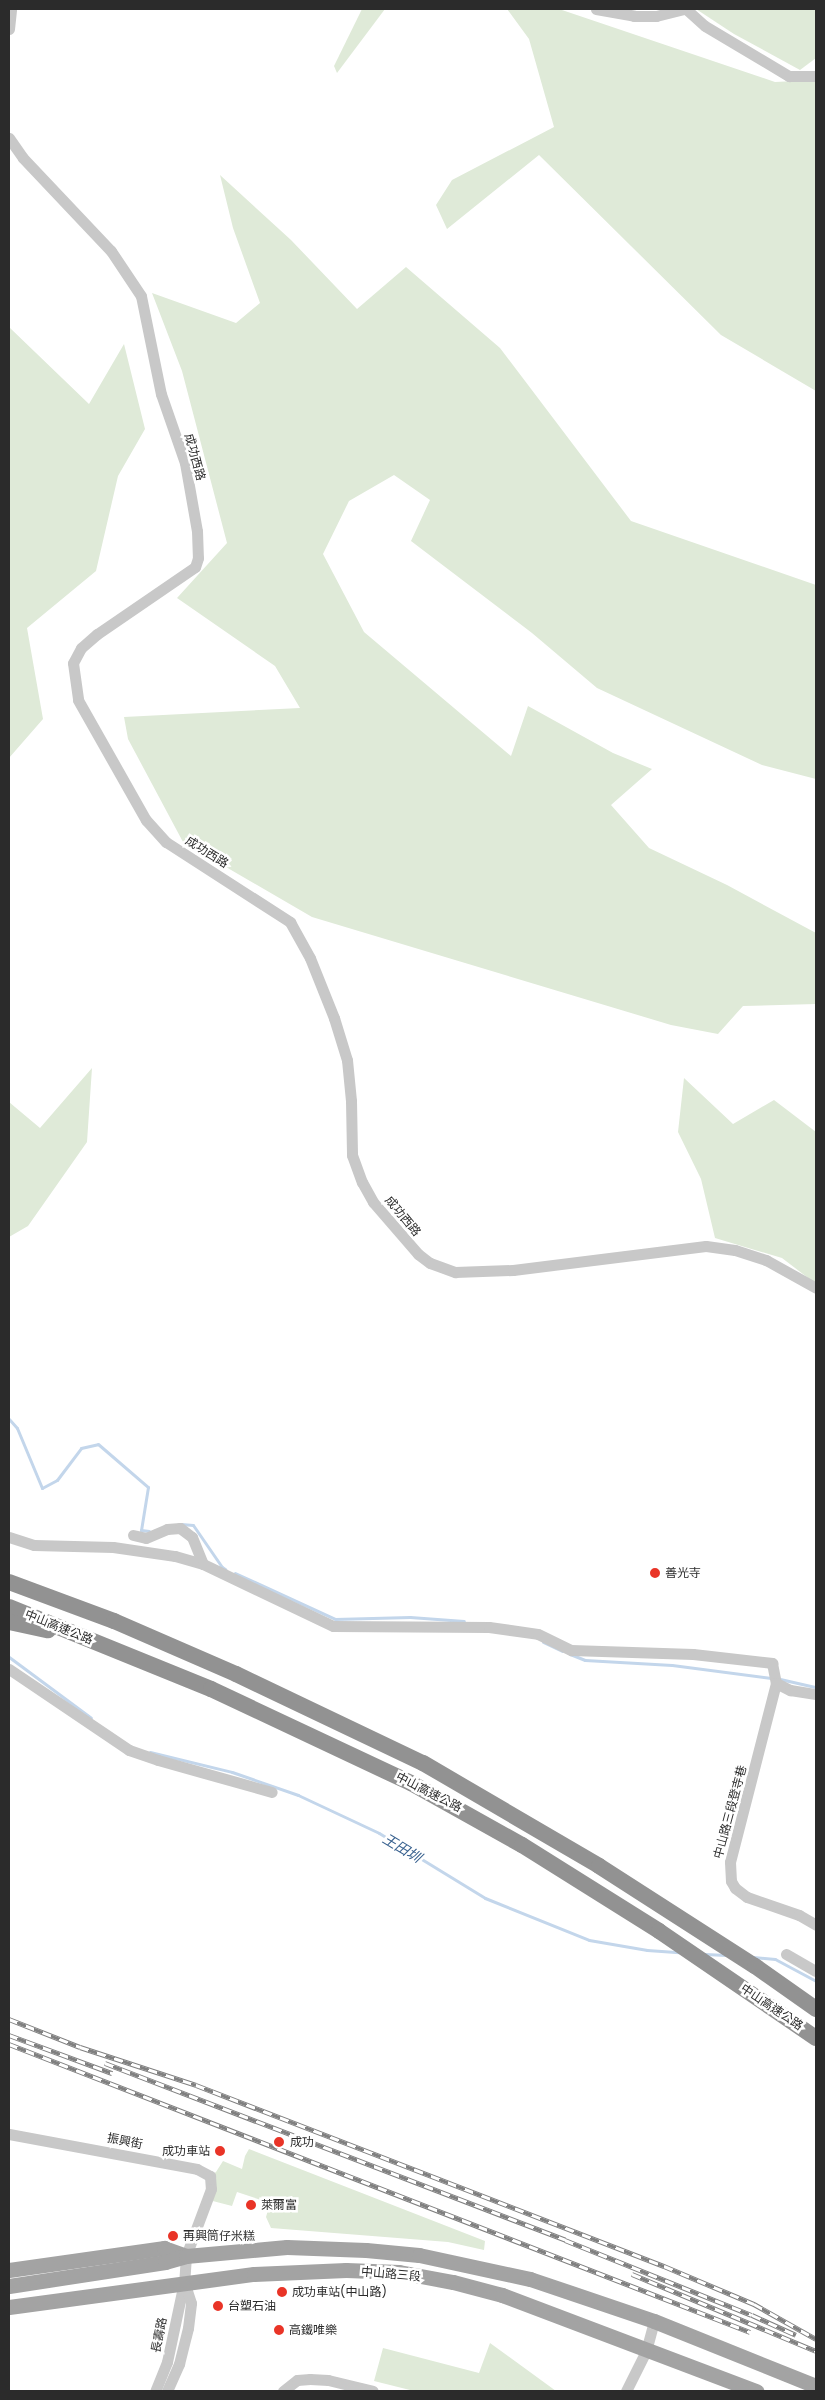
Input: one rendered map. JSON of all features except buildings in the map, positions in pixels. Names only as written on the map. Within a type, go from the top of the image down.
[{"type":"highway","name":"中山高速公路","points":[[9,1582],[114,1621],[228,1670],[424,1763],[525,1820],[684,1919],[816,2009]]},
{"type":"highway","name":"中山高速公路","points":[[9,1608],[211,1689],[411,1782],[522,1845],[660,1931],[816,2038]]},
{"type":"highway","points":[[9,1622],[45,1630],[69,1631]]},
{"type":"main road","name":"中山路三段","points":[[9,2286],[165,2262],[186,2256],[286,2247],[366,2250],[419,2255],[530,2279],[654,2321],[816,2386]]},
{"type":"main road","name":"中山路三段","points":[[9,2270],[164,2248],[186,2256]]},
{"type":"main road","name":"中山路三段","points":[[9,2307],[254,2274],[346,2270],[399,2272],[454,2282],[502,2295],[756,2391]]},
{"type":"street","points":[[9,29],[10,9]]},
{"type":"street","points":[[596,9],[634,16],[656,16],[686,9],[705,26],[789,76],[816,76]]},
{"type":"street","name":"成功西路","points":[[9,138],[23,158],[111,251],[141,296],[162,394],[185,463],[197,532],[198,558],[195,567],[97,634],[81,648],[74,663],[78,700],[146,820],[166,842],[290,922],[310,958],[334,1018],[347,1060],[351,1102],[352,1155],[362,1182],[373,1202],[418,1254],[430,1263],[455,1272],[514,1270],[706,1246],[735,1250],[766,1260],[816,1288]]},
{"type":"street","points":[[132,1535],[146,1538],[167,1529],[180,1528],[192,1537],[203,1564]]},
{"type":"street","points":[[9,1537],[34,1545],[113,1547],[175,1556],[203,1564],[333,1626],[489,1627],[538,1634],[571,1650],[693,1654],[772,1663],[776,1679],[790,1690],[816,1694]]},
{"type":"street","points":[[9,1670],[129,1750],[272,1792]]},
{"type":"street","name":"中山路三段登寺巷","points":[[776,1679],[729,1872],[735,1888],[747,1898],[799,1915],[816,1925]]},
{"type":"street","points":[[786,1954],[816,1972]]},
{"type":"street","name":"振興街","points":[[9,2134],[205,2171],[210,2176],[211,2189],[186,2256]]},
{"type":"street","name":"長壽路","points":[[154,2391],[167,2362],[184,2282],[186,2256]]},
{"type":"street","name":"長壽路","points":[[167,2391],[179,2364],[188,2328],[190,2303],[184,2282]]},
{"type":"street","points":[[626,2391],[646,2351],[654,2321]]},
{"type":"street","points":[[283,2391],[297,2380],[310,2379],[328,2380],[373,2391]]},
{"type":"green space","points":[[362,9],[385,9],[337,73],[334,66]]},
{"type":"green space","points":[[507,9],[559,9],[775,82],[816,80],[816,391],[721,335],[539,155],[447,229],[436,205],[452,180],[554,127],[529,39]]},
{"type":"green space","points":[[696,9],[816,9],[816,58],[800,70],[734,34]]},
{"type":"green space","points":[[220,175],[291,240],[357,309],[406,267],[500,348],[631,521],[816,585],[816,779],[762,765],[597,688],[532,633],[411,541],[430,500],[394,475],[349,501],[323,554],[364,632],[511,756],[528,706],[613,753],[652,769],[611,805],[649,848],[727,885],[816,933],[816,1004],[743,1006],[718,1034],[671,1025],[312,917],[183,842],[128,739],[124,717],[300,708],[275,666],[177,598],[227,543],[182,371],[152,293],[236,323],[260,303],[233,228]]},
{"type":"green space","points":[[9,327],[89,404],[124,344],[145,429],[118,476],[96,571],[27,628],[43,719],[9,758]]},
{"type":"green space","points":[[92,1068],[87,1142],[28,1226],[9,1237],[9,1102],[40,1128]]},
{"type":"green space","points":[[684,1078],[733,1124],[774,1100],[816,1132],[816,1284],[782,1258],[715,1238],[701,1179],[678,1132]]},
{"type":"green space","points":[[249,2149],[485,2241],[484,2250],[448,2242],[271,2228],[266,2217],[270,2203],[237,2192],[232,2206],[205,2199],[210,2176],[216,2172],[223,2161],[242,2169]]},
{"type":"green space","points":[[490,2343],[556,2391],[414,2391],[374,2381],[383,2348],[479,2373]]},
{"type":"waterway","points":[[9,1419],[17,1428],[42,1488],[57,1480],[81,1448],[98,1444],[148,1487],[141,1530],[149,1531]]},
{"type":"waterway","points":[[181,1524],[193,1525],[225,1569]]},
{"type":"waterway","points":[[235,1573],[335,1619],[410,1617],[464,1621]]},
{"type":"waterway","points":[[543,1642],[562,1651]]},
{"type":"waterway","points":[[570,1654],[585,1660],[672,1665],[771,1678]]},
{"type":"waterway","name":"王田圳","points":[[9,1657],[91,1718]]},
{"type":"waterway","points":[[780,1679],[816,1687]]},
{"type":"waterway","name":"王田圳","points":[[150,1752],[232,1772],[298,1795],[379,1833],[485,1898],[589,1940],[647,1950],[679,1952]]},
{"type":"waterway","name":"王田圳","points":[[705,1954],[726,1955]]},
{"type":"waterway","name":"王田圳","points":[[753,1957],[775,1959],[816,1981]]},
{"type":"railway","points":[[9,2019],[80,2047],[196,2085],[664,2266],[754,2304],[816,2339]]},
{"type":"railway","points":[[9,2035],[112,2073]]},
{"type":"railway","points":[[9,2044],[750,2332]]},
{"type":"railway","points":[[105,2063],[565,2240],[752,2315],[796,2335]]},
{"type":"railway","points":[[632,2274],[816,2351]]},
{"type":"place","name":"善光寺","points":[[655,1573]]},
{"type":"place","name":"成功","points":[[279,2142]]},
{"type":"place","name":"成功車站","points":[[220,2151]]},
{"type":"place","name":"萊爾富","points":[[251,2205]]},
{"type":"place","name":"再興筒仔米糕","points":[[173,2236]]},
{"type":"place","name":"成功車站(中山路)","points":[[282,2292]]},
{"type":"place","name":"台塑石油","points":[[218,2306]]},
{"type":"place","name":"高鐵唯樂","points":[[279,2330]]}]
